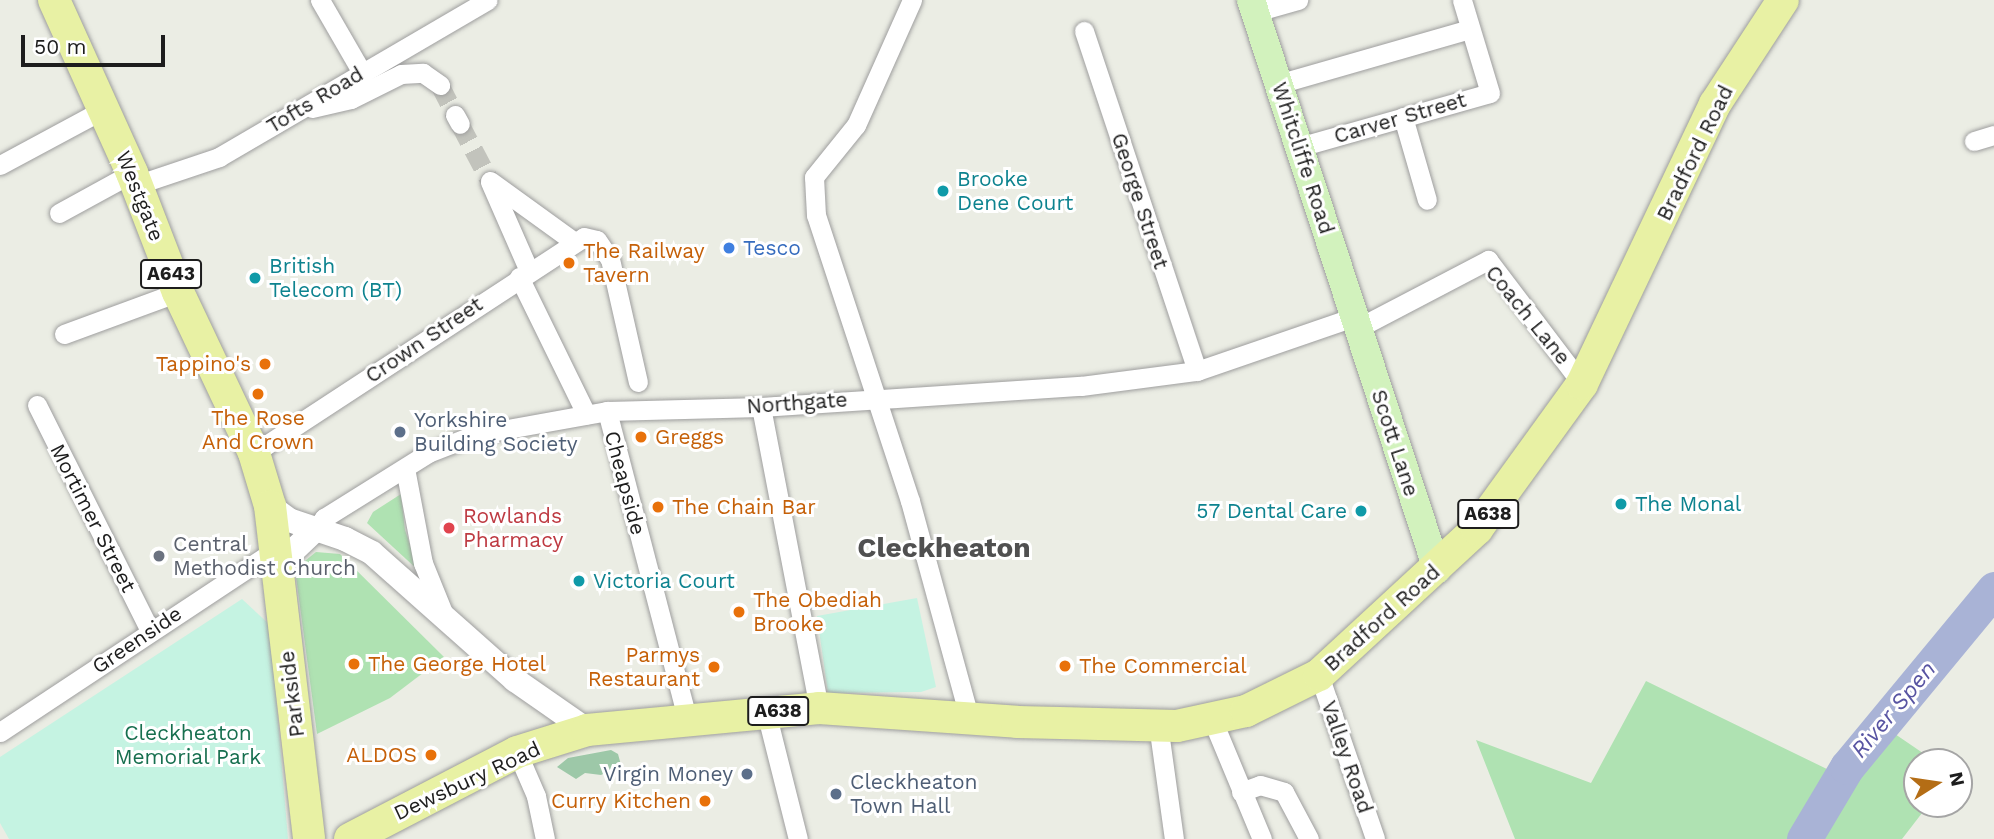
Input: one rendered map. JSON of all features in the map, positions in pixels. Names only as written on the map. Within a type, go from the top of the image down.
[{"type":"main road","name":"Westgate","points":[[54,0],[134,179],[178,292],[254,453],[270,506],[275,559]]},
{"type":"main road","name":"Bradford Road","points":[[587,730],[687,718],[819,708],[1158,724],[1212,719],[1246,711],[1319,675],[1437,569],[1477,529],[1582,384],[1715,104],[1783,0]]},
{"type":"main road","name":"Whitcliffe Road","points":[[1253,6],[1356,323]]},
{"type":"main road","name":"Scott Lane","points":[[1356,323],[1437,569]]},
{"type":"main road","name":"Parkside","points":[[275,559],[309,839]]},
{"type":"main road","name":"Dewsbury Road","points":[[350,839],[380,831],[528,749],[587,730]]},
{"type":"street","points":[[320,0],[361,71]]},
{"type":"street","name":"Tofts Road","points":[[59,213],[134,179],[219,157],[361,71],[452,8],[488,0]]},
{"type":"street","points":[[912,0],[856,125],[814,177],[816,215],[878,397],[969,717]]},
{"type":"street","points":[[1253,6],[1298,0]]},
{"type":"street","name":"Carver Street","points":[[1299,147],[1490,93],[1462,0]]},
{"type":"street","points":[[1278,84],[1470,29]]},
{"type":"street","name":"George Street","points":[[1084,31],[1197,371]]},
{"type":"street","points":[[296,112],[351,99],[401,74],[423,73],[440,85]]},
{"type":"street","points":[[0,165],[104,109]]},
{"type":"street","points":[[1404,117],[1427,200]]},
{"type":"street","points":[[1974,142],[1994,135]]},
{"type":"street","points":[[586,414],[524,274],[490,181],[573,241],[584,237],[597,240],[610,259],[638,382]]},
{"type":"street","name":"Crown Street","points":[[254,453],[573,241]]},
{"type":"street","name":"Coach Lane","points":[[1356,323],[1488,260],[1582,384]]},
{"type":"street","points":[[65,334],[178,292]]},
{"type":"street","name":"Northgate","points":[[275,559],[316,529],[324,517],[428,453],[474,435],[607,411],[761,407],[878,397],[1081,386],[1197,371],[1356,323]]},
{"type":"street","name":"Mortimer Street","points":[[37,405],[150,631]]},
{"type":"street","points":[[761,407],[819,708]]},
{"type":"street","name":"Cheapside","points":[[607,411],[687,718]]},
{"type":"street","points":[[405,468],[423,563],[445,617]]},
{"type":"street","points":[[270,506],[289,520],[372,553],[541,698],[587,730]]},
{"type":"street","name":"Greenside","points":[[0,732],[150,631],[275,559]]},
{"type":"street","name":"Valley Road","points":[[1319,675],[1375,839]]},
{"type":"street","points":[[541,698],[546,720],[528,749],[545,839]]},
{"type":"street","points":[[766,712],[798,839]]},
{"type":"street","points":[[1212,719],[1262,839]]},
{"type":"street","points":[[1158,724],[1174,839]]},
{"type":"street","points":[[1241,792],[1260,785],[1284,792],[1309,839]]},
{"type":"green space","points":[[401,494],[405,530],[419,571],[367,523],[373,512]]},
{"type":"green space","points":[[316,552],[340,554],[444,657],[390,698],[317,734],[295,569]]},
{"type":"green space","points":[[917,598],[936,687],[921,692],[828,693],[817,616]]},
{"type":"green space","name":"Cleckheaton Memorial Park","points":[[242,599],[270,625],[288,839],[9,839],[0,823],[0,757]]},
{"type":"green space","points":[[1646,681],[1831,771],[1873,719],[1915,748],[1903,748],[1903,818],[1918,818],[1902,839],[1515,839],[1476,740],[1591,783]]},
{"type":"green space","points":[[611,750],[618,754],[621,765],[601,775],[585,773],[576,779],[557,767],[568,758]]},
{"type":"waterway","name":"River Spen","points":[[1804,839],[1847,767],[1994,589]]},
{"type":"tunnel","points":[[440,85],[455,115]]},
{"type":"tunnel","points":[[460,124],[490,181]]},
{"type":"place","name":"Brooke Dene Court","points":[[943,191]]},
{"type":"place","name":"Tesco","points":[[729,248]]},
{"type":"place","name":"The Railway Tavern","points":[[569,263]]},
{"type":"place","name":"British Telecom (BT)","points":[[255,278]]},
{"type":"place","name":"Tappino's","points":[[265,364]]},
{"type":"place","name":"The Rose And Crown","points":[[258,394]]},
{"type":"place","name":"Yorkshire Building Society","points":[[400,432]]},
{"type":"place","name":"Greggs","points":[[641,437]]},
{"type":"place","name":"The Monal","points":[[1621,504]]},
{"type":"place","name":"The Chain Bar","points":[[658,507]]},
{"type":"place","name":"57 Dental Care","points":[[1361,511]]},
{"type":"place","name":"Rowlands Pharmacy","points":[[449,528]]},
{"type":"place","name":"Central Methodist Church","points":[[159,556]]},
{"type":"place","name":"Victoria Court","points":[[579,581]]},
{"type":"place","name":"The Obediah Brooke","points":[[739,612]]},
{"type":"place","name":"The George Hotel","points":[[354,664]]},
{"type":"place","name":"The Commercial","points":[[1065,666]]},
{"type":"place","name":"Parmys Restaurant","points":[[714,667]]},
{"type":"place","name":"ALDOS","points":[[431,755]]},
{"type":"place","name":"Virgin Money","points":[[747,774]]},
{"type":"place","name":"Cleckheaton Town Hall","points":[[836,794]]},
{"type":"place","name":"Curry Kitchen","points":[[705,801]]},
{"type":"district","name":"Cleckheaton","points":[[944,548]]}]
